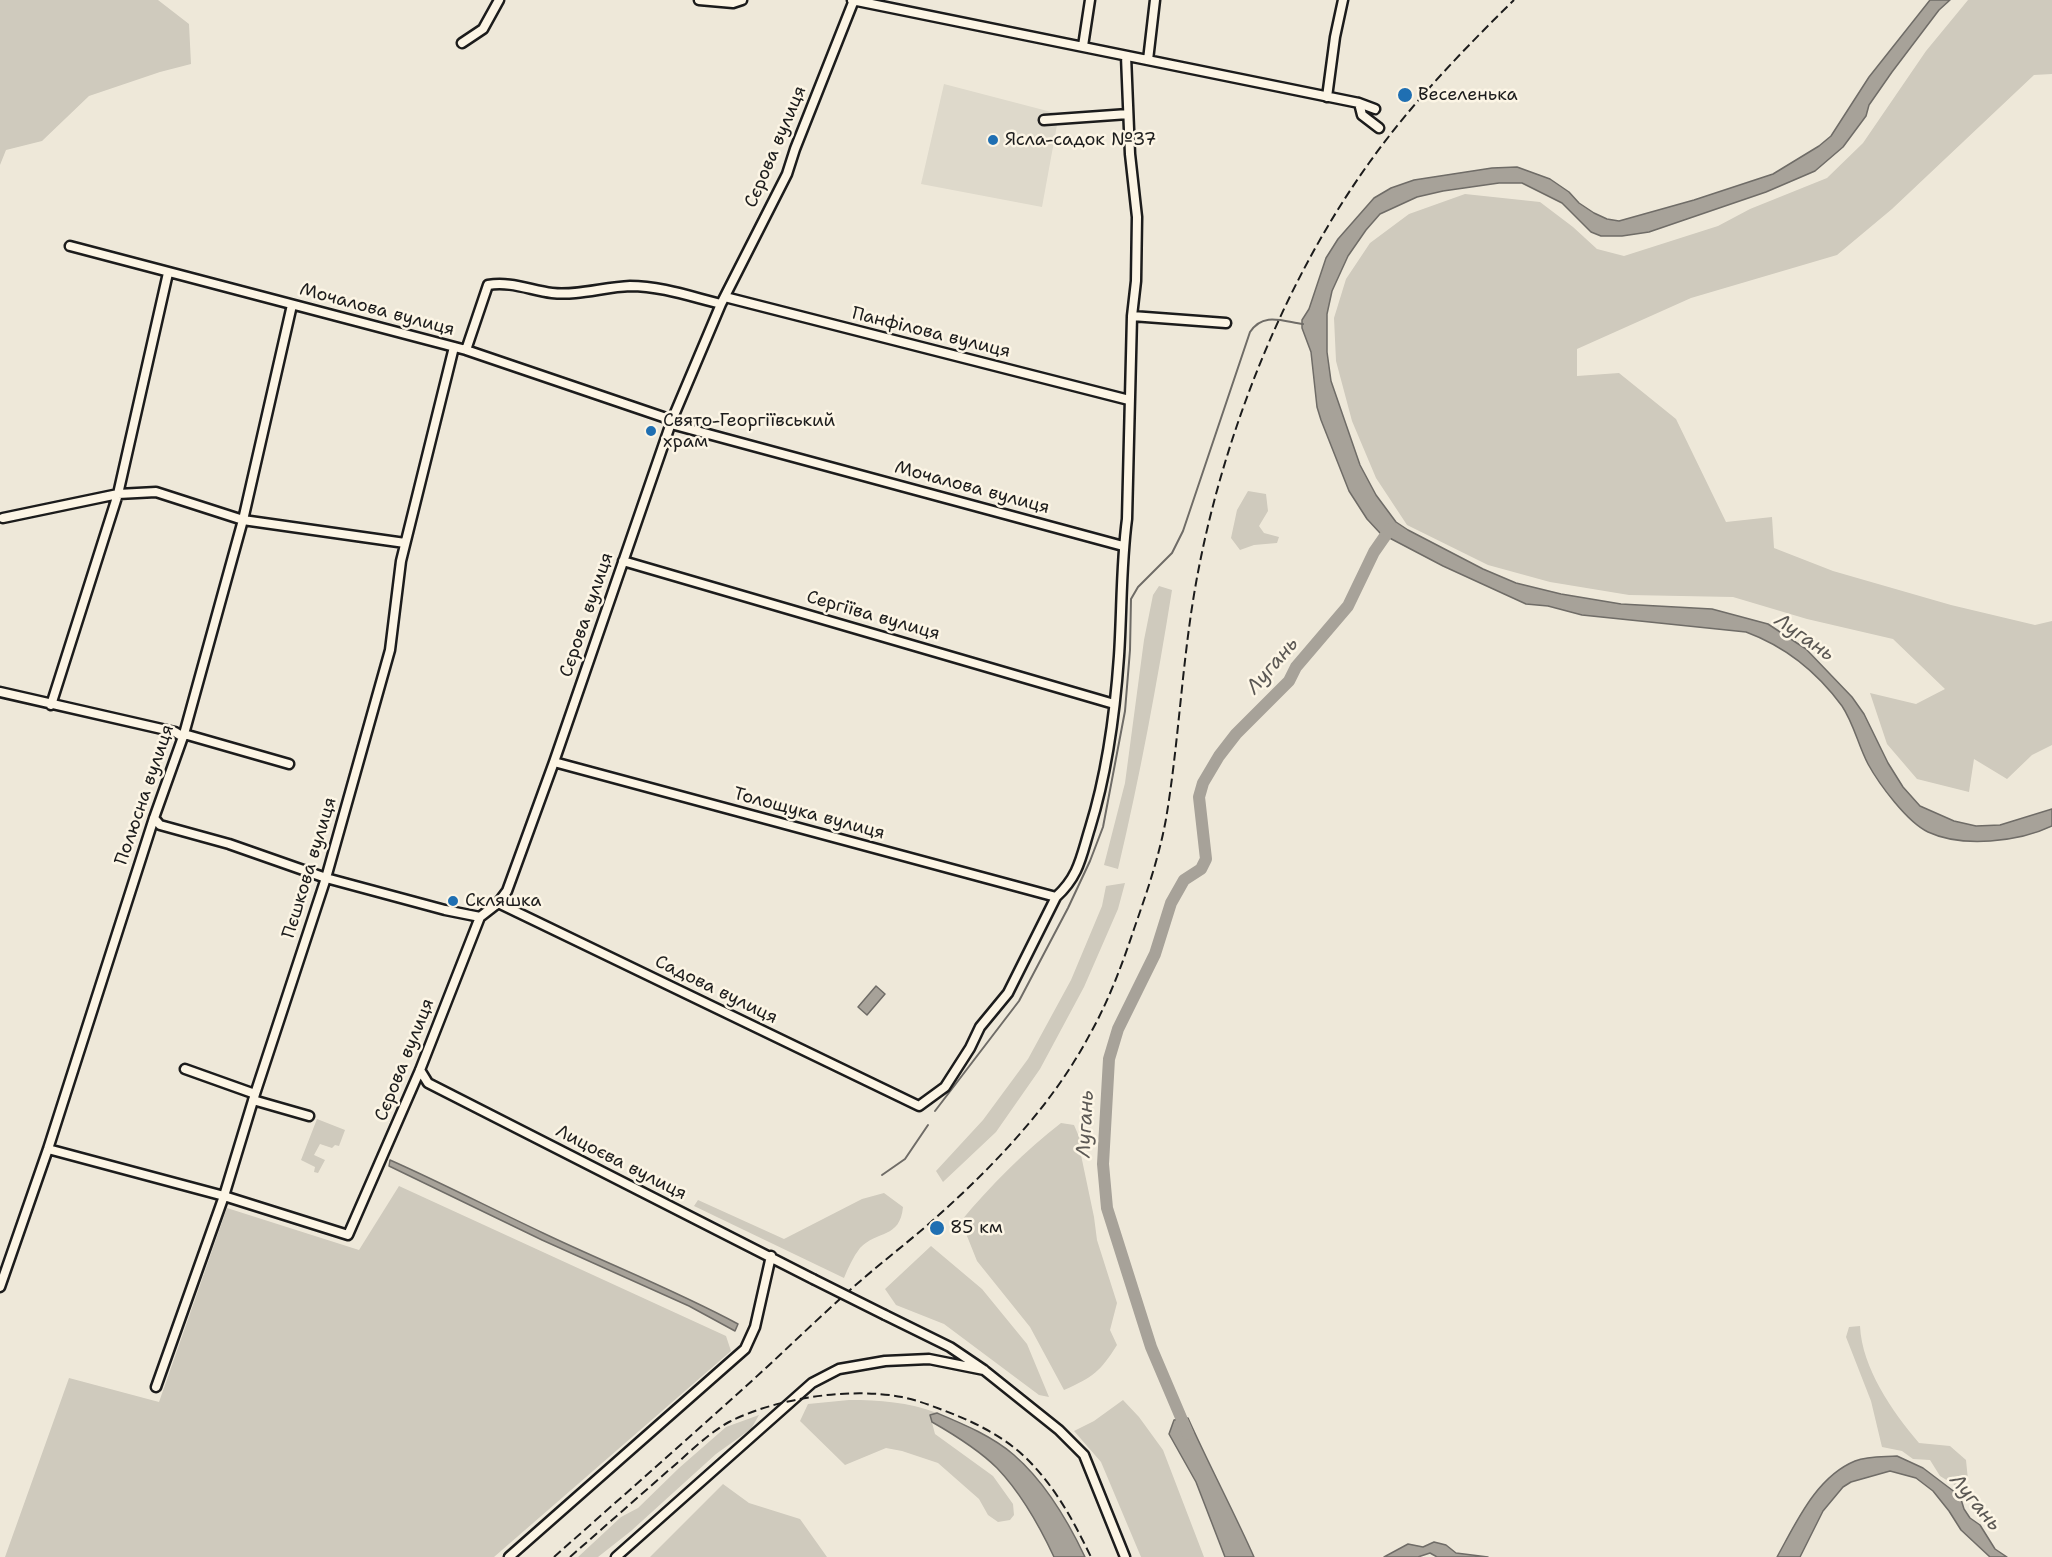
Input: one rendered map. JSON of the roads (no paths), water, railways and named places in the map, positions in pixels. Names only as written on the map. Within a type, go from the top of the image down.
[{"type":"street","points":[[462,43],[483,29],[499,0]]},
{"type":"street","points":[[699,0],[734,3],[742,0]]},
{"type":"street","points":[[854,0],[1359,103],[1375,109]]},
{"type":"street","name":"Сєрова вулиця","points":[[224,1196],[348,1235],[420,1071],[480,917],[498,903],[507,891],[671,422],[723,300],[787,174],[854,0]]},
{"type":"street","points":[[1083,46],[1090,0]]},
{"type":"street","points":[[1148,60],[1155,0]]},
{"type":"street","points":[[1327,97],[1335,37],[1343,0]]},
{"type":"street","points":[[1056,897],[1067,887],[1077,872],[1099,800],[1119,655],[1127,519],[1129,400],[1137,217],[1130,154],[1126,56]]},
{"type":"street","points":[[1359,103],[1362,116],[1379,128]]},
{"type":"street","points":[[1044,120],[1128,114]]},
{"type":"street","name":"Мочалова вулиця","points":[[70,246],[466,350],[671,422],[1124,546]]},
{"type":"street","points":[[51,705],[118,495],[168,273]]},
{"type":"street","name":"Панфілова вулиця","points":[[466,350],[488,285],[499,283],[567,294],[630,286],[723,300],[1129,400]]},
{"type":"street","name":"Полюсна вулиця","points":[[0,1287],[48,1149],[154,818],[184,736],[243,520],[292,305]]},
{"type":"street","points":[[1132,316],[1226,323]]},
{"type":"street","name":"Пєшкова вулиця","points":[[156,1387],[224,1196],[326,878],[390,650],[401,561],[454,347]]},
{"type":"street","points":[[3,518],[118,495],[156,492],[243,520],[405,543]]},
{"type":"street","name":"Сергіїва вулиця","points":[[623,561],[1114,704]]},
{"type":"street","points":[[0,692],[175,732],[289,764]]},
{"type":"street","name":"Толощука вулиця","points":[[554,762],[1056,897]]},
{"type":"street","points":[[154,818],[160,825],[229,844],[326,878],[445,910],[480,917]]},
{"type":"street","name":"Садова вулиця","points":[[498,903],[919,1106],[945,1087],[970,1048],[980,1027],[1008,993],[1056,897]]},
{"type":"street","points":[[184,1069],[309,1116]]},
{"type":"street","name":"Лицоєва вулиця","points":[[420,1071],[428,1083],[950,1347],[984,1370],[1059,1430],[1084,1455],[1125,1557]]},
{"type":"street","points":[[48,1149],[224,1196]]},
{"type":"street","points":[[509,1557],[745,1349],[755,1327],[771,1256]]},
{"type":"street","points":[[616,1557],[812,1383],[839,1369],[885,1361],[929,1359],[984,1370]]},
{"type":"waterway","points":[[935,1111],[1019,1001],[1090,861],[1103,827],[1125,711],[1131,599],[1138,587],[1172,553],[1183,531],[1250,332],[1255,326],[1267,320],[1303,324]]},
{"type":"waterway","name":"Лугань","points":[[1188,1434],[1151,1347],[1107,1208],[1103,1164],[1109,1059],[1118,1029],[1155,954],[1171,903],[1184,880],[1201,869],[1206,859],[1199,797],[1203,783],[1219,756],[1236,734],[1289,681],[1296,667],[1348,606],[1374,552],[1390,529]]},
{"type":"waterway","points":[[882,1175],[905,1159],[928,1125]]},
{"type":"railway","points":[[554,1557],[741,1391],[846,1293],[954,1201],[1019,1135],[1075,1061],[1115,982],[1156,861],[1166,819],[1191,612],[1207,528],[1239,418],[1260,364],[1283,310],[1309,259],[1369,163],[1438,78],[1514,0]]},
{"type":"railway","points":[[570,1557],[698,1444],[729,1422],[791,1401],[860,1393],[902,1397],[923,1403],[968,1420],[1005,1441],[1022,1454],[1049,1484],[1091,1557]]},
{"type":"place","name":"Веселенька","points":[[1405,95]]},
{"type":"place","name":"Ясла-садок №37","points":[[993,140]]},
{"type":"place","name":"Свято-Георгіївський храм","points":[[651,431]]},
{"type":"place","name":"Скляшка","points":[[453,901]]},
{"type":"place","name":"85 км","points":[[937,1228]]}]
